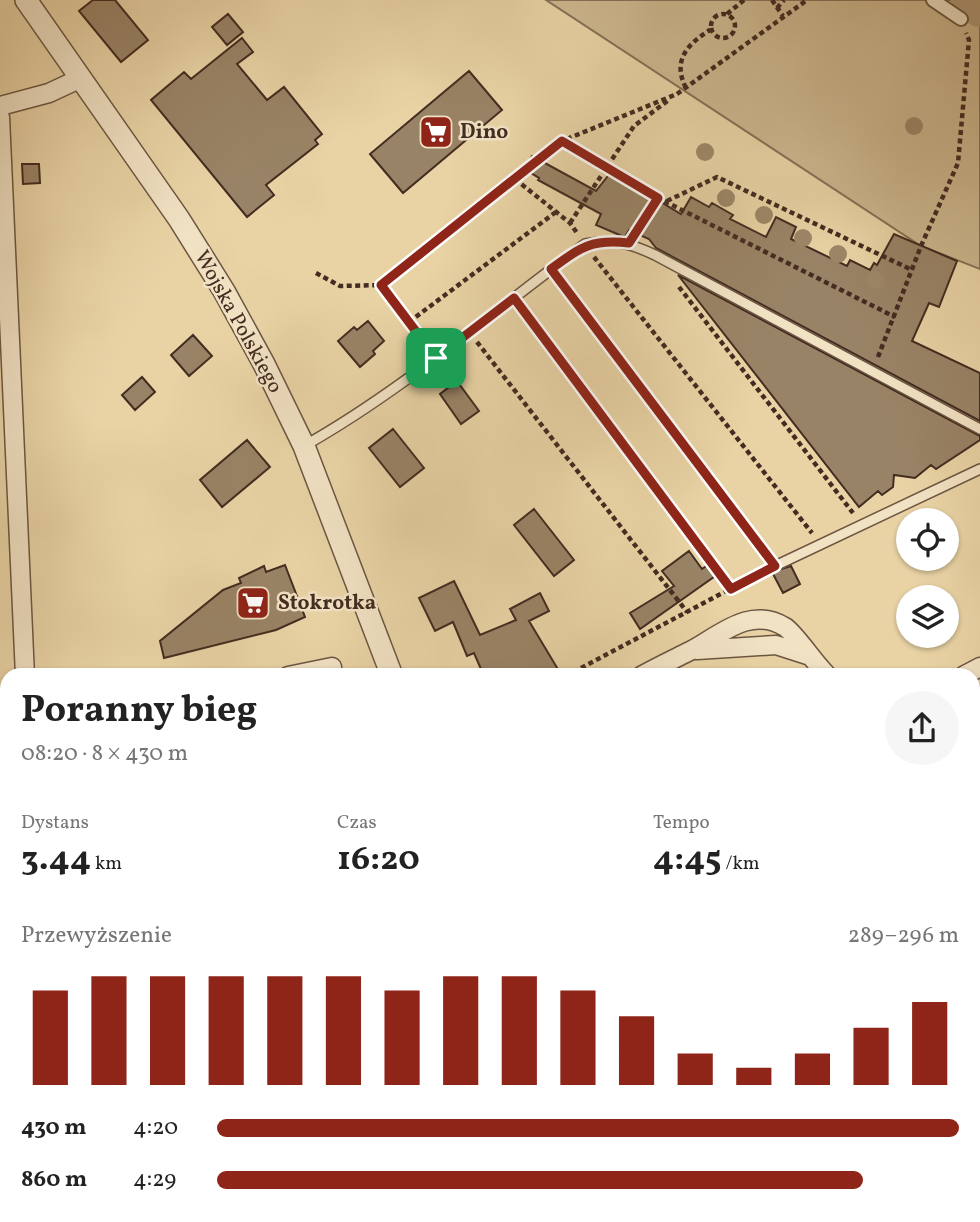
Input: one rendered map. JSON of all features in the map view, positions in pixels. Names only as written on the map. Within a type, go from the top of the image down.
[{"type":"street","name":"Wojska Polskiego","points":[[26,0],[179,219],[224,290],[304,446],[389,668]]},
{"type":"street","points":[[933,0],[961,19]]},
{"type":"street","points":[[0,106],[50,93],[81,78]]},
{"type":"street","points":[[0,117],[24,668]]},
{"type":"street","points":[[657,668],[732,626],[755,620],[786,627],[820,668]]},
{"type":"street","points":[[691,651],[776,645],[807,655]]},
{"type":"street","points":[[327,668],[332,667]]},
{"type":"lane","points":[[304,446],[340,426],[436,358],[585,244],[605,240],[629,243],[655,255],[980,429]]},
{"type":"lane","points":[[775,566],[980,469]]},
{"type":"path","points":[[686,88],[680,76],[680,62],[687,47],[710,30],[711,22],[716,16],[727,14],[744,0]]},
{"type":"path","points":[[772,0],[783,17]]},
{"type":"path","points":[[777,8],[784,0]]},
{"type":"path","points":[[569,223],[634,126],[807,0]]},
{"type":"path","points":[[710,30],[719,38],[731,35],[735,23],[727,14]]},
{"type":"path","points":[[872,372],[958,163],[969,40],[961,19]]},
{"type":"path","points":[[316,273],[340,286],[381,285],[562,141],[677,94]]},
{"type":"path","points":[[562,141],[658,198],[895,317]]},
{"type":"path","points":[[666,201],[717,177],[912,270]]},
{"type":"path","points":[[515,179],[569,223],[822,544]]},
{"type":"path","points":[[629,243],[658,198]]},
{"type":"path","points":[[409,322],[556,212]]},
{"type":"path","points":[[655,255],[862,525]]},
{"type":"path","points":[[551,269],[775,566],[581,668]]},
{"type":"path","points":[[381,285],[436,358]]},
{"type":"path","points":[[514,298],[731,589]]},
{"type":"path","points":[[469,332],[687,612]]},
{"type":"shaded area","points":[[546,0],[980,0],[980,269],[921,246]]},
{"type":"building","points":[[93,0],[115,0],[148,40],[121,62],[79,11]]},
{"type":"building","points":[[228,14],[243,32],[227,45],[212,27]]},
{"type":"building","points":[[242,38],[253,52],[237,64],[267,100],[284,87],[322,134],[315,140],[318,144],[266,185],[274,195],[247,217],[151,100],[184,72],[191,79]]},
{"type":"building","name":"Dino","points":[[469,71],[502,110],[403,193],[370,154]]},
{"type":"building","points":[[532,156],[596,191],[611,172],[681,214],[691,197],[709,207],[712,203],[733,215],[730,219],[766,237],[776,217],[796,227],[791,239],[847,266],[850,260],[870,270],[874,263],[877,265],[894,234],[957,261],[939,307],[929,303],[912,341],[980,373],[980,421],[656,248],[649,239],[629,230],[625,237],[596,225],[601,214],[538,180],[539,178],[524,169]]},
{"type":"building","points":[[22,164],[39,164],[40,183],[23,184]]},
{"type":"building","points":[[678,275],[980,436],[980,440],[936,469],[931,465],[915,478],[894,475],[893,487],[882,495],[878,491],[859,507]]},
{"type":"building","points":[[368,321],[384,341],[373,351],[375,354],[360,367],[338,341],[354,327],[357,330]]},
{"type":"building","points":[[193,335],[212,356],[189,376],[171,355]]},
{"type":"building","points":[[142,377],[155,392],[135,410],[122,395]]},
{"type":"building","points":[[457,381],[479,411],[461,424],[440,394]]},
{"type":"building","points":[[393,429],[424,468],[400,487],[369,448]]},
{"type":"building","points":[[247,440],[270,467],[222,507],[200,480]]},
{"type":"building","points":[[534,509],[574,560],[554,576],[514,525]]},
{"type":"building","points":[[689,551],[702,569],[714,561],[721,572],[640,629],[630,613],[674,586],[662,571]]},
{"type":"building","name":"Stokrotka","points":[[285,565],[305,617],[276,630],[164,658],[160,641],[223,590],[241,583],[239,578],[264,566],[266,572]]},
{"type":"building","points":[[791,566],[800,584],[783,593],[772,572]]},
{"type":"building","points":[[454,581],[480,635],[516,620],[510,609],[540,593],[549,611],[529,621],[557,668],[481,668],[474,653],[467,656],[453,622],[435,631],[419,598]]},
{"type":"waterway","points":[[971,0],[980,7]]},
{"type":"place","name":"Dino","points":[[436,132]]},
{"type":"place","name":"Stokrotka","points":[[253,603]]},
{"type":"route","points":[[562,141],[658,198],[629,243],[605,240],[585,244],[551,269],[775,566],[731,589],[514,298],[436,358],[381,285],[562,141]]}]
